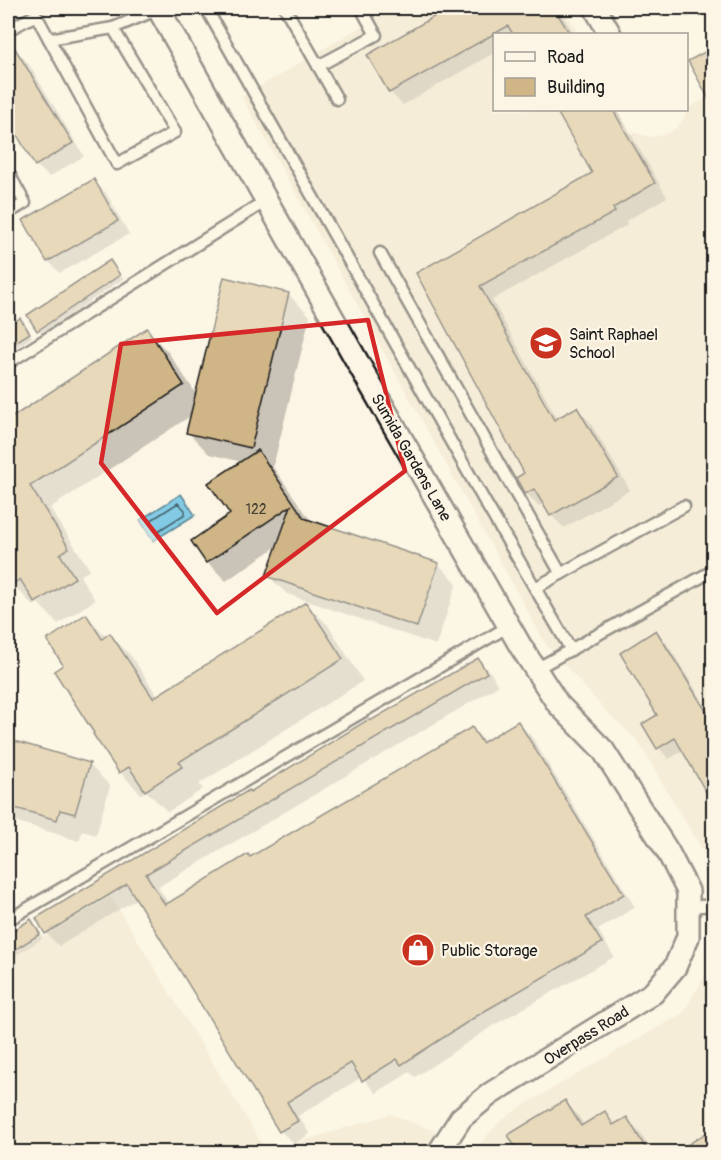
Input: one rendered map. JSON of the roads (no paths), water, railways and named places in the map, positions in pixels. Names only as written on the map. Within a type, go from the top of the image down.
[{"type":"street","name":"Sumida Gardens Lane","points":[[159,8],[266,201],[509,626],[558,704],[603,750],[668,852],[688,899]]},
{"type":"street","points":[[595,8],[609,33]]},
{"type":"street","name":"Overpass Road","points":[[439,1152],[461,1118],[490,1094],[653,993],[675,967],[688,937],[688,899]]},
{"type":"lane","points":[[49,39],[113,28],[159,8]]},
{"type":"lane","points":[[206,8],[571,650]]},
{"type":"lane","points":[[285,8],[337,99]]},
{"type":"lane","points":[[318,66],[376,34],[361,8]]},
{"type":"lane","points":[[8,30],[34,11],[117,164],[175,132],[113,28]]},
{"type":"lane","points":[[8,172],[26,203],[8,213]]},
{"type":"lane","points":[[8,363],[266,201]]},
{"type":"lane","points":[[380,254],[561,574]]},
{"type":"lane","points":[[535,588],[684,506]]},
{"type":"lane","points":[[536,669],[714,570]]},
{"type":"lane","points":[[8,920],[509,626]]},
{"type":"lane","points":[[688,899],[714,904]]},
{"type":"water","points":[[181,494],[195,515],[153,541],[140,520]]},
{"type":"place","name":"Saint Raphael School","points":[[546,343]]},
{"type":"place","name":"Public Storage","points":[[418,950]]}]
